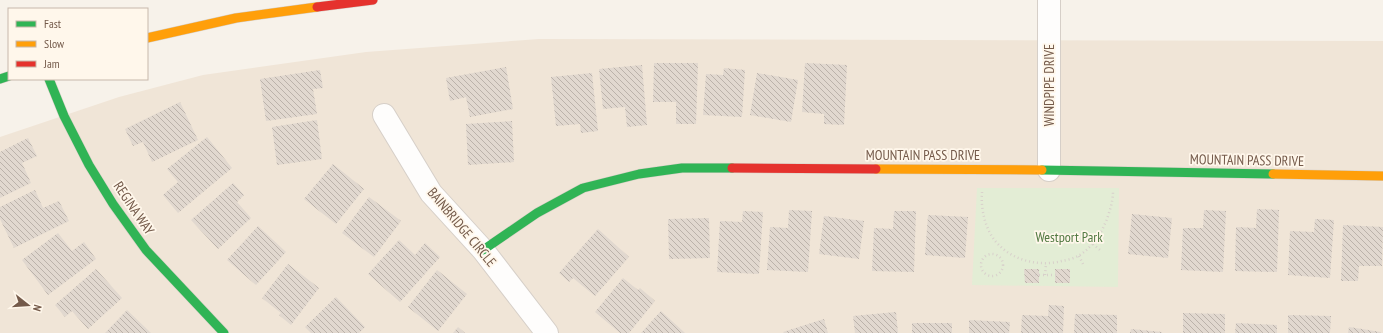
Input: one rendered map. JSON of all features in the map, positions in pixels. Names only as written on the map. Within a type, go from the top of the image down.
[{"type":"street","points":[[148,38],[236,18],[373,0]]},
{"type":"street","name":"WINDPIPE DRIVE","points":[[1049,0],[1049,170]]},
{"type":"street","name":"REGINA WAY","points":[[49,80],[64,116],[88,164],[113,204],[146,250],[224,333]]},
{"type":"street","name":"BAINBRIDGE CIRCLE","points":[[384,115],[431,193],[483,250],[547,333]]},
{"type":"street","name":"MOUNTAIN PASS DRIVE","points":[[483,250],[537,213],[583,188],[639,174],[682,168],[1049,170],[1383,176]]},
{"type":"path","points":[[982,188],[982,202],[985,222],[995,240],[1004,250],[1014,256],[1027,262],[1046,264],[1079,256],[1093,244],[1100,234],[1109,215],[1114,188]]},
{"type":"path","points":[[1093,244],[1100,250]]},
{"type":"path","points":[[991,253],[1000,256],[1004,263],[1003,267],[1000,273],[993,276],[986,274],[981,265],[984,257],[991,253]]},
{"type":"path","points":[[1079,256],[1083,264]]},
{"type":"path","points":[[1045,275],[1046,264]]},
{"type":"path","points":[[1035,275],[1058,275]]},
{"type":"shaded area","points":[[539,39],[1383,41],[1383,333],[0,333],[0,137],[119,97],[203,75],[366,52]]},
{"type":"green space","name":"Westport Park","points":[[977,188],[1119,188],[1118,287],[972,285]]},
{"type":"building","points":[[654,63],[698,63],[696,124],[676,124],[676,102],[653,102]]},
{"type":"building","points":[[805,63],[847,65],[844,125],[824,124],[824,114],[802,112]]},
{"type":"building","points":[[642,65],[647,125],[627,127],[625,107],[603,109],[599,69]]},
{"type":"building","points":[[506,67],[513,109],[470,117],[466,97],[450,101],[446,78]]},
{"type":"building","points":[[724,68],[745,70],[742,117],[703,115],[706,74],[723,75]]},
{"type":"building","points":[[320,70],[323,88],[313,89],[317,114],[266,121],[260,79]]},
{"type":"building","points":[[592,73],[598,131],[581,133],[580,124],[556,126],[551,77]]},
{"type":"building","points":[[757,73],[798,80],[791,122],[750,115]]},
{"type":"building","points":[[180,102],[198,140],[152,162],[143,142],[133,146],[125,129]]},
{"type":"building","points":[[317,120],[322,159],[277,165],[272,127]]},
{"type":"building","points":[[512,121],[514,162],[468,165],[466,124]]},
{"type":"building","points":[[207,137],[232,168],[178,213],[163,195],[178,182],[167,169]]},
{"type":"building","points":[[28,138],[37,156],[22,163],[31,183],[0,198],[0,152]]},
{"type":"building","points":[[333,164],[364,189],[336,224],[304,199]]},
{"type":"building","points":[[233,183],[244,195],[237,202],[251,218],[218,249],[191,220]]},
{"type":"building","points":[[35,190],[43,208],[59,201],[69,221],[14,248],[0,219],[0,207]]},
{"type":"building","points":[[369,197],[401,221],[374,257],[342,233]]},
{"type":"building","points":[[1257,209],[1279,210],[1277,272],[1235,271],[1236,227],[1256,228]]},
{"type":"building","points":[[789,210],[812,211],[808,272],[767,270],[770,227],[788,228]]},
{"type":"building","points":[[1204,210],[1226,211],[1223,272],[1181,270],[1183,228],[1203,228]]},
{"type":"building","points":[[743,211],[763,212],[759,274],[717,272],[720,221],[742,222]]},
{"type":"building","points":[[894,211],[916,211],[914,272],[872,271],[874,228],[893,229]]},
{"type":"building","points":[[1132,214],[1172,218],[1168,258],[1128,254]]},
{"type":"building","points":[[928,215],[968,217],[965,258],[925,255]]},
{"type":"building","points":[[824,216],[864,221],[859,259],[819,254]]},
{"type":"building","points":[[709,218],[710,258],[669,259],[668,219]]},
{"type":"building","points":[[1315,219],[1334,220],[1330,278],[1288,275],[1290,231],[1314,232]]},
{"type":"building","points":[[1343,225],[1383,227],[1382,266],[1359,266],[1358,281],[1341,281]]},
{"type":"building","points":[[258,226],[286,252],[256,285],[227,260]]},
{"type":"building","points":[[598,229],[629,257],[595,296],[573,278],[569,282],[559,273]]},
{"type":"building","points":[[58,233],[72,251],[84,242],[96,259],[48,295],[22,260]]},
{"type":"building","points":[[399,240],[415,255],[425,243],[440,257],[400,302],[368,274]]},
{"type":"building","points":[[288,264],[319,288],[291,325],[279,315],[281,313],[262,298]]},
{"type":"building","points":[[96,269],[122,298],[88,329],[72,311],[65,317],[55,305]]},
{"type":"building","points":[[1024,269],[1039,269],[1039,283],[1025,283]]},
{"type":"building","points":[[1055,269],[1070,269],[1070,283],[1055,283]]},
{"type":"building","points":[[437,270],[467,294],[438,331],[408,307]]},
{"type":"building","points":[[623,278],[638,290],[640,288],[655,301],[629,333],[620,333],[595,312]]},
{"type":"building","points":[[336,297],[365,327],[359,333],[311,333],[305,327]]},
{"type":"building","points":[[1049,305],[1064,306],[1063,333],[1021,333],[1022,315],[1048,316]]},
{"type":"building","points":[[127,310],[151,333],[105,333]]},
{"type":"building","points":[[661,311],[685,333],[641,333]]},
{"type":"building","points":[[896,312],[898,333],[855,333],[853,316]]},
{"type":"building","points":[[1183,313],[1225,314],[1225,333],[1183,333]]},
{"type":"building","points":[[1075,314],[1117,315],[1117,333],[1074,333]]},
{"type":"building","points":[[1288,315],[1331,316],[1330,333],[1288,333]]},
{"type":"building","points":[[824,319],[828,333],[783,332]]},
{"type":"building","points":[[969,320],[1010,322],[1009,333],[969,333]]},
{"type":"building","points":[[912,323],[952,323],[952,333],[912,333]]},
{"type":"building","points":[[1236,323],[1277,325],[1277,333],[1235,333]]},
{"type":"building","points":[[458,327],[465,333],[453,333]]},
{"type":"building","points":[[1349,327],[1381,332],[1381,333],[1348,333]]},
{"type":"building","points":[[1131,329],[1162,332],[1162,333],[1130,333]]},
{"type":"traffic: fast","points":[[0,79],[8,76]]},
{"type":"traffic: fast","points":[[49,80],[64,116],[89,165],[113,204],[146,250],[224,333]]},
{"type":"traffic: fast","points":[[483,250],[537,213],[583,188],[639,174],[682,168],[732,168]]},
{"type":"traffic: fast","points":[[1042,170],[1273,174]]},
{"type":"traffic: slow","points":[[148,38],[236,18],[317,7]]},
{"type":"traffic: slow","points":[[876,169],[1042,170]]},
{"type":"traffic: slow","points":[[1273,174],[1383,176]]},
{"type":"traffic: jam","points":[[317,7],[373,0]]},
{"type":"traffic: jam","points":[[732,168],[876,169]]}]
